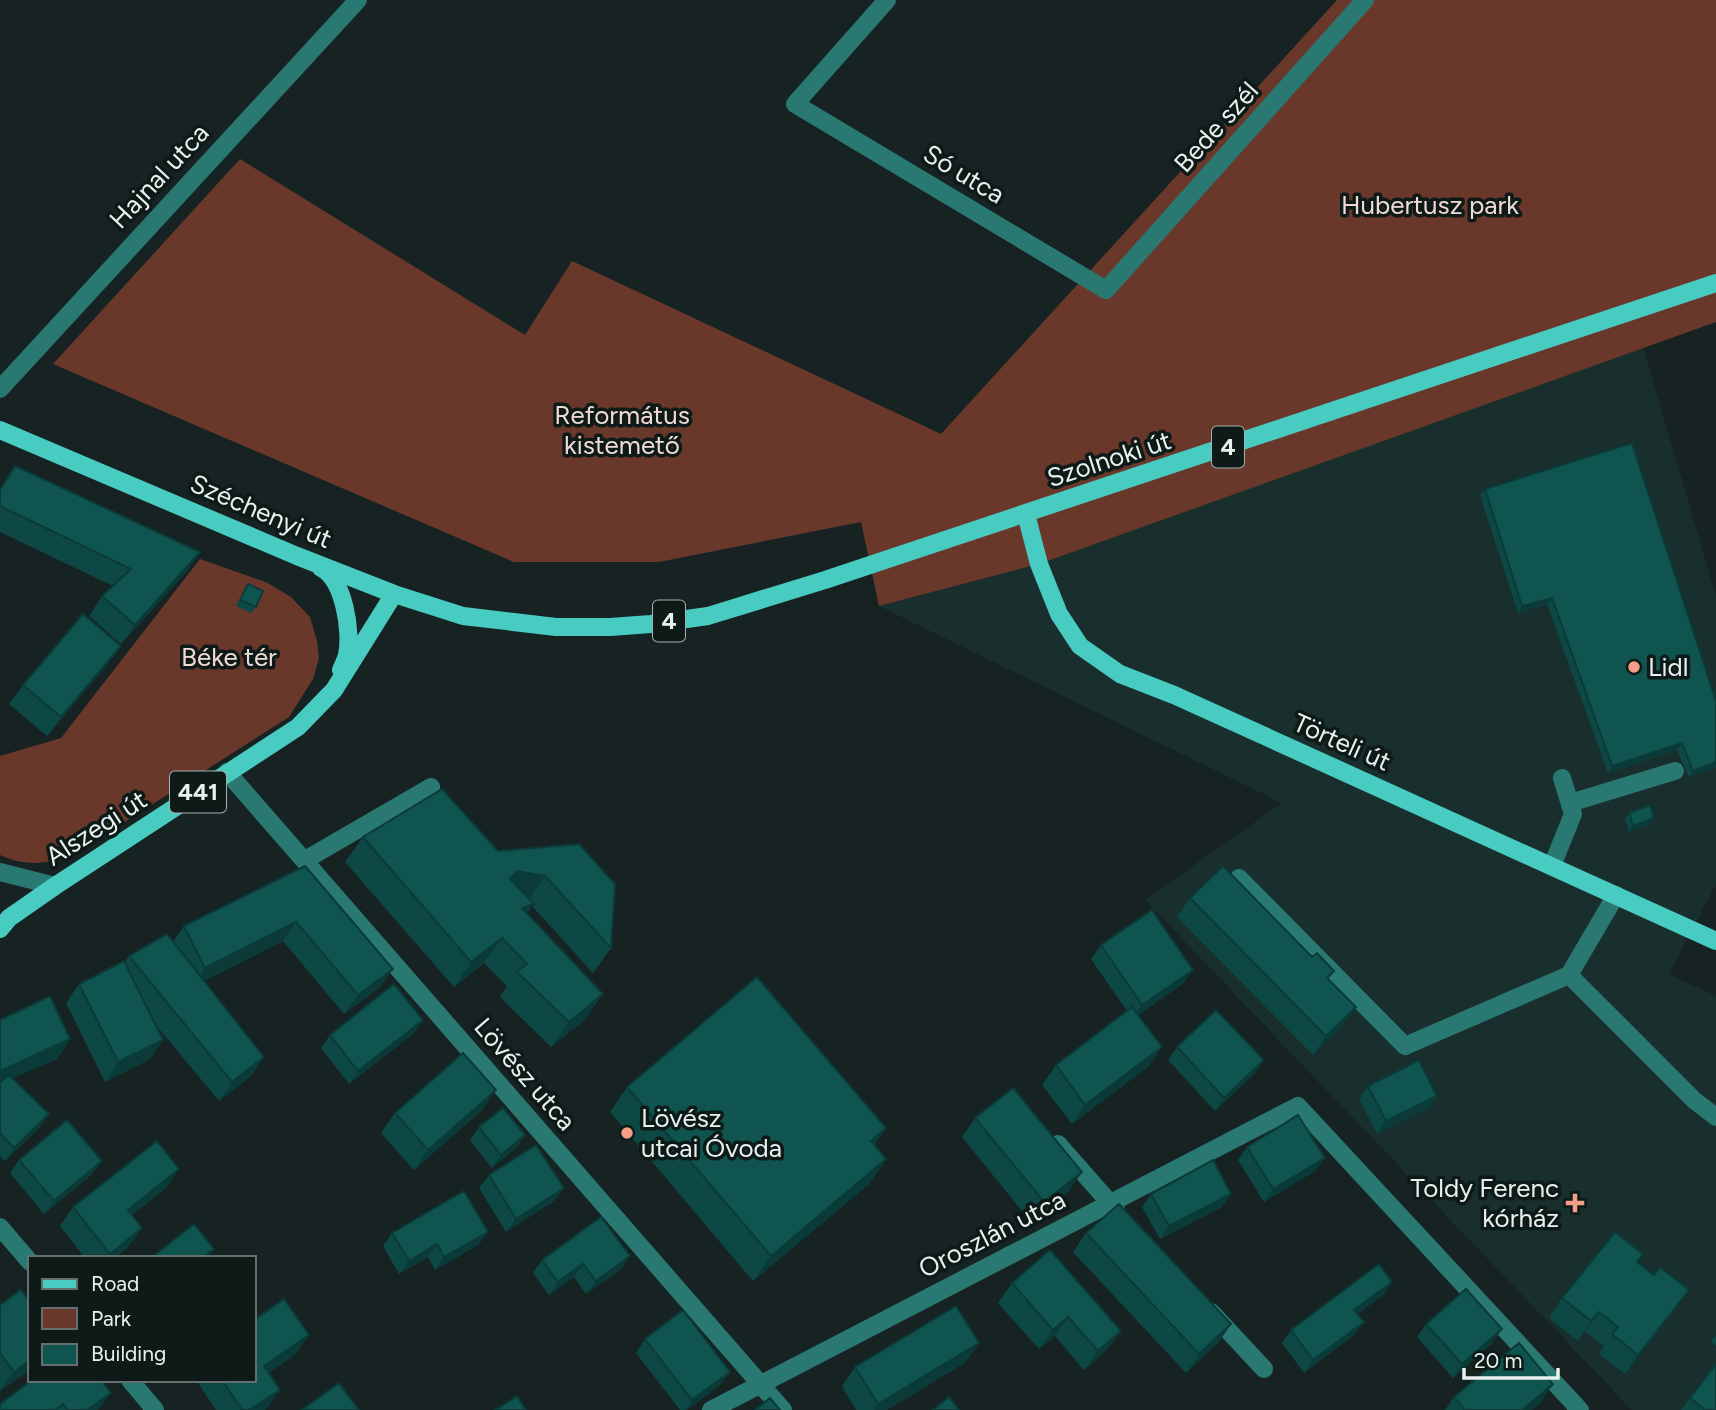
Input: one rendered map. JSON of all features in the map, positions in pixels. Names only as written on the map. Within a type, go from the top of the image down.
[{"type":"main road","name":"Szolnoki út","points":[[507,622],[610,627],[708,616],[1026,514],[1716,283]]},
{"type":"main road","name":"Széchenyi út","points":[[0,430],[297,556],[394,594],[463,616],[507,622]]},
{"type":"main road","name":"Törteli út","points":[[1026,514],[1039,564],[1059,614],[1080,646],[1120,674],[1174,695],[1716,941]]},
{"type":"main road","name":"441","points":[[297,556],[329,572],[338,586],[347,619],[347,654],[334,690]]},
{"type":"main road","name":"Alszegi út","points":[[0,929],[9,918],[55,886],[298,727],[334,690],[394,594]]},
{"type":"street","name":"Hajnal utca","points":[[0,389],[358,0]]},
{"type":"street","name":"Só utca","points":[[887,0],[795,104],[1106,290]]},
{"type":"street","name":"Bede szél","points":[[1106,290],[1365,0]]},
{"type":"street","points":[[1570,803],[1675,771]]},
{"type":"street","name":"Lövész utca","points":[[228,772],[783,1410]]},
{"type":"street","points":[[1552,866],[1573,814],[1562,778]]},
{"type":"street","points":[[305,860],[431,787]]},
{"type":"street","points":[[0,872],[55,886]]},
{"type":"street","points":[[1239,878],[1405,1046],[1569,975],[1616,895]]},
{"type":"street","points":[[1569,975],[1694,1100],[1716,1117]]},
{"type":"street","name":"Oroszlán utca","points":[[711,1410],[1298,1105],[1580,1410]]},
{"type":"street","points":[[1042,1127],[1127,1223]]},
{"type":"street","points":[[0,1227],[28,1260]]},
{"type":"street","points":[[1200,1301],[1264,1369]]},
{"type":"street","points":[[132,1382],[155,1410]]},
{"type":"shaded area","points":[[1643,347],[1716,596],[1716,884],[1669,974],[1716,996],[1716,1410],[1632,1410],[1145,900],[1282,803],[879,606],[1039,564]]},
{"type":"green space","name":"Hubertusz park","points":[[1337,0],[1716,0],[1716,322],[1039,564],[879,606],[861,522],[659,562],[514,562],[53,364],[240,159],[525,335],[572,261],[941,434]]},
{"type":"green space","name":"Béke tér","points":[[200,559],[268,583],[291,597],[310,617],[319,658],[313,679],[289,717],[73,855],[28,863],[0,855],[0,756],[61,738]]},
{"type":"building","name":"Lidl","points":[[1632,443],[1716,701],[1716,762],[1693,771],[1682,743],[1612,766],[1552,598],[1522,606],[1485,489]]},
{"type":"building","points":[[15,466],[200,552],[135,625],[102,596],[131,569],[0,506],[0,490]]},
{"type":"building","points":[[248,584],[263,591],[256,607],[240,600]]},
{"type":"building","points":[[83,614],[121,646],[61,717],[23,685]]},
{"type":"building","points":[[442,789],[498,851],[579,844],[615,884],[611,948],[545,876],[517,871],[510,879],[534,904],[522,908],[603,994],[569,1022],[517,972],[527,964],[502,938],[471,962],[363,837]]},
{"type":"building","points":[[1650,805],[1654,818],[1633,826],[1629,813]]},
{"type":"building","points":[[305,866],[393,969],[358,995],[296,922],[205,968],[184,926]]},
{"type":"building","points":[[1223,866],[1312,957],[1317,953],[1334,971],[1327,978],[1356,1007],[1326,1036],[1190,898]]},
{"type":"building","points":[[1152,910],[1193,970],[1142,1005],[1101,945]]},
{"type":"building","points":[[167,934],[264,1057],[232,1082],[129,956]]},
{"type":"building","points":[[124,961],[163,1040],[118,1062],[79,984]]},
{"type":"building","points":[[757,977],[886,1128],[871,1141],[886,1159],[771,1256],[627,1087]]},
{"type":"building","points":[[394,984],[423,1020],[358,1071],[330,1035]]},
{"type":"building","points":[[50,996],[70,1039],[0,1071],[0,1020]]},
{"type":"building","points":[[1132,1007],[1162,1047],[1085,1105],[1056,1065]]},
{"type":"building","points":[[1216,1010],[1264,1060],[1224,1098],[1177,1047]]},
{"type":"building","points":[[463,1053],[496,1090],[428,1150],[395,1113]]},
{"type":"building","points":[[1419,1060],[1437,1096],[1386,1121],[1368,1086]]},
{"type":"building","points":[[9,1075],[49,1114],[14,1148],[0,1133],[0,1083]]},
{"type":"building","points":[[1013,1088],[1082,1172],[1044,1202],[975,1118]]},
{"type":"building","points":[[503,1108],[525,1135],[501,1155],[479,1127]]},
{"type":"building","points":[[1298,1115],[1325,1158],[1273,1189],[1247,1147]]},
{"type":"building","points":[[67,1120],[102,1161],[54,1201],[19,1160]]},
{"type":"building","points":[[157,1141],[179,1169],[128,1210],[142,1228],[110,1254],[73,1207]]},
{"type":"building","points":[[536,1145],[564,1188],[516,1219],[489,1175]]},
{"type":"building","points":[[1213,1160],[1231,1194],[1169,1226],[1151,1194]]},
{"type":"building","points":[[464,1191],[488,1232],[444,1257],[437,1244],[409,1261],[392,1233]]},
{"type":"building","points":[[1119,1204],[1231,1324],[1199,1354],[1086,1233]]},
{"type":"building","points":[[601,1217],[630,1256],[596,1281],[583,1264],[558,1282],[542,1260]]},
{"type":"building","points":[[194,1224],[214,1249],[205,1256],[154,1256]]},
{"type":"building","points":[[1615,1232],[1643,1254],[1637,1262],[1654,1275],[1660,1267],[1689,1290],[1638,1355],[1612,1334],[1618,1327],[1599,1312],[1591,1321],[1562,1298]]},
{"type":"building","points":[[1050,1250],[1121,1331],[1098,1351],[1068,1317],[1053,1330],[1012,1283]]},
{"type":"building","points":[[1379,1264],[1392,1282],[1354,1310],[1364,1322],[1313,1360],[1291,1330]]},
{"type":"building","points":[[1466,1289],[1502,1329],[1462,1364],[1426,1324]]},
{"type":"building","points":[[21,1290],[28,1299],[28,1362],[14,1372],[0,1353],[0,1305]]},
{"type":"building","points":[[284,1299],[309,1335],[264,1366],[280,1390],[249,1410],[242,1410],[223,1382],[256,1382],[256,1319]]},
{"type":"building","points":[[956,1306],[979,1343],[878,1404],[855,1367]]},
{"type":"building","points":[[683,1310],[730,1372],[692,1400],[645,1339]]},
{"type":"building","points":[[1519,1343],[1553,1384],[1522,1410],[1465,1410],[1454,1397]]},
{"type":"building","points":[[1716,1364],[1716,1410],[1705,1410],[1690,1398]]},
{"type":"building","points":[[29,1382],[103,1382],[111,1393],[87,1410],[68,1410],[63,1404],[55,1410],[0,1410],[0,1404]]},
{"type":"building","points":[[339,1383],[359,1410],[302,1410]]},
{"type":"building","points":[[517,1396],[526,1410],[495,1410]]},
{"type":"building","points":[[949,1397],[959,1410],[933,1410]]},
{"type":"building","points":[[770,1398],[780,1410],[755,1410]]},
{"type":"place","name":"Lidl","points":[[1634,667]]},
{"type":"place","name":"Lövész utcai Óvoda","points":[[627,1133]]},
{"type":"place","name":"Toldy Ferenc kórház","points":[[1575,1203]]},
{"type":"park label","name":"Református kistemető","points":[[622,430]]}]
